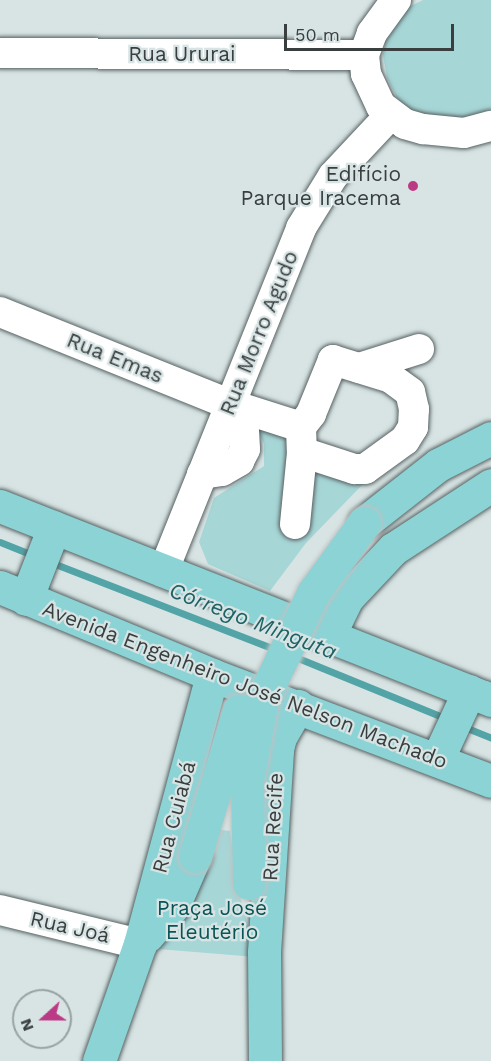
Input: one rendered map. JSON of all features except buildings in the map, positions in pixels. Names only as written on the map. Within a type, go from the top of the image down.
[{"type":"main road","points":[[140,944],[173,906],[195,856],[252,673],[280,612],[299,584],[364,522],[438,465],[491,438]]},
{"type":"main road","points":[[329,635],[346,598],[386,555],[491,485]]},
{"type":"main road","name":"Avenida Engenheiro José Nelson Machado","points":[[0,506],[33,566],[212,675],[298,706],[461,719]]},
{"type":"main road","points":[[264,952],[249,883],[247,780],[262,700],[313,593],[364,522]]},
{"type":"main road","name":"Avenida Engenheiro José Nelson Machado","points":[[33,566],[163,572],[329,635],[461,719],[491,781]]},
{"type":"main road","name":"Rua Cuiabá","points":[[99,1061],[140,944],[212,675]]},
{"type":"main road","name":"Rua Recife","points":[[265,1061],[264,952],[277,749],[280,737],[298,706]]},
{"type":"street","points":[[396,0],[372,33],[364,55],[372,89],[390,115],[405,124],[446,133],[491,126]]},
{"type":"street","name":"Rua Ururai","points":[[0,53],[364,55]]},
{"type":"street","name":"Rua Morro Agudo","points":[[163,572],[229,404],[314,204],[333,176],[390,115]]},
{"type":"street","name":"Rua Emas","points":[[0,312],[229,404],[301,440]]},
{"type":"street","points":[[359,368],[419,349]]},
{"type":"street","points":[[295,524],[301,440],[333,360],[391,378],[410,392],[414,409],[413,428],[405,440],[365,469],[301,440]]},
{"type":"street","name":"Rua Joá","points":[[0,910],[140,944]]},
{"type":"green space","points":[[423,0],[491,0],[491,109],[449,125],[414,115],[397,98],[387,78],[383,55],[387,32],[398,12]]},
{"type":"green space","points":[[252,417],[281,431],[295,453],[313,466],[364,483],[306,543],[270,591],[208,564],[199,542],[214,498],[264,466],[264,444]]},
{"type":"green space","name":"Praça José Eleutério","points":[[214,829],[230,831],[239,893],[257,957],[158,949],[192,891]]},
{"type":"waterway","name":"Córrego Minguta","points":[[0,542],[34,556]]},
{"type":"waterway","name":"Córrego Minguta","points":[[50,562],[277,650]]},
{"type":"waterway","name":"Córrego Minguta","points":[[293,656],[447,719]]},
{"type":"waterway","name":"Córrego Minguta","points":[[462,726],[491,738]]},
{"type":"place","name":"Edifício Parque Iracema","points":[[413,186]]}]
